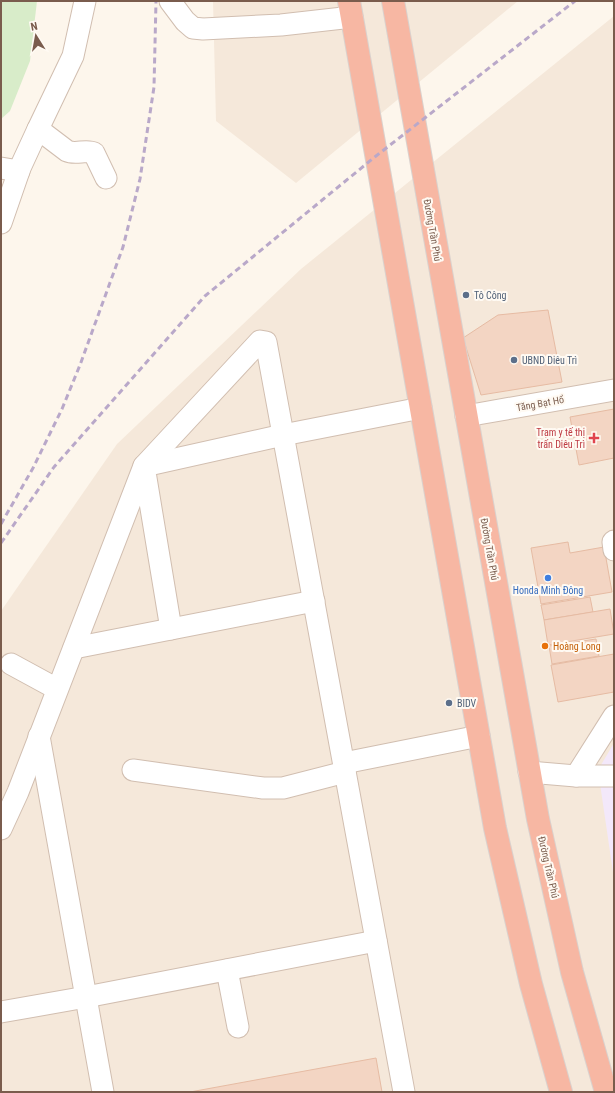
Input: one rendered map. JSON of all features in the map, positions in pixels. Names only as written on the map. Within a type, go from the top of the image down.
[{"type":"highway","name":"Đường Trần Phú","points":[[393,1],[538,819],[572,972],[606,1092]]},
{"type":"highway","points":[[351,9],[495,828],[531,984],[561,1092]]},
{"type":"street","points":[[1,223],[10,170],[38,129],[73,56],[85,1]]},
{"type":"street","points":[[170,1],[185,21],[193,28],[203,30],[281,25],[351,9]]},
{"type":"street","points":[[38,129],[67,151],[72,153],[91,151],[94,153],[106,178]]},
{"type":"street","points":[[1,829],[18,792],[144,466],[260,342],[266,342],[404,1092]]},
{"type":"street","name":"Tăng Bạt Hổ","points":[[466,416],[614,390]]},
{"type":"street","points":[[144,466],[283,435],[421,408]]},
{"type":"street","points":[[144,466],[171,629]]},
{"type":"street","points":[[614,541],[614,550]]},
{"type":"street","points":[[74,648],[314,601]]},
{"type":"street","points":[[11,664],[57,689]]},
{"type":"street","points":[[576,776],[614,716]]},
{"type":"street","points":[[39,736],[103,1092]]},
{"type":"street","points":[[133,770],[263,788],[283,788],[344,767],[479,736]]},
{"type":"street","points":[[529,772],[576,776],[614,776]]},
{"type":"street","points":[[1,1012],[376,941]]},
{"type":"street","points":[[227,970],[238,1027]]},
{"type":"shaded area","points":[[213,1],[518,1],[296,183],[216,121]]},
{"type":"shaded area","points":[[614,16],[614,1092],[1,1092],[1,611],[117,444],[301,269]]},
{"type":"shaded area","points":[[614,743],[614,879],[598,770]]},
{"type":"green space","points":[[1,1],[37,1],[30,61],[10,111],[1,119]]},
{"type":"building","name":"UBND Diêu Trì","points":[[548,310],[562,382],[481,395],[463,338],[498,315]]},
{"type":"building","name":"Trạm y tế thị trấn Diêu Trì","points":[[614,409],[614,458],[579,465],[570,417]]},
{"type":"building","points":[[568,542],[570,553],[604,547],[612,592],[541,604],[531,548]]},
{"type":"building","points":[[590,597],[593,612],[544,620],[541,605]]},
{"type":"building","points":[[610,609],[614,634],[548,645],[544,620]]},
{"type":"building","points":[[596,639],[599,656],[552,664],[549,646]]},
{"type":"building","points":[[614,654],[614,692],[558,702],[551,665]]},
{"type":"building","points":[[376,1058],[382,1092],[190,1092]]},
{"type":"railway","points":[[1,524],[33,468],[62,409],[80,365],[123,247],[140,179],[154,87],[156,1]]},
{"type":"railway","points":[[1,543],[54,467],[205,296],[376,156],[575,1]]},
{"type":"place","name":"Tô Công","points":[[466,295]]},
{"type":"place","name":"UBND Diêu Trì","points":[[514,360]]},
{"type":"place","name":"Trạm y tế thị trấn Diêu Trì","points":[[594,438]]},
{"type":"place","name":"Honda Minh Đông","points":[[548,578]]},
{"type":"place","name":"Hoàng Long","points":[[545,646]]},
{"type":"place","name":"BIDV","points":[[449,703]]}]
